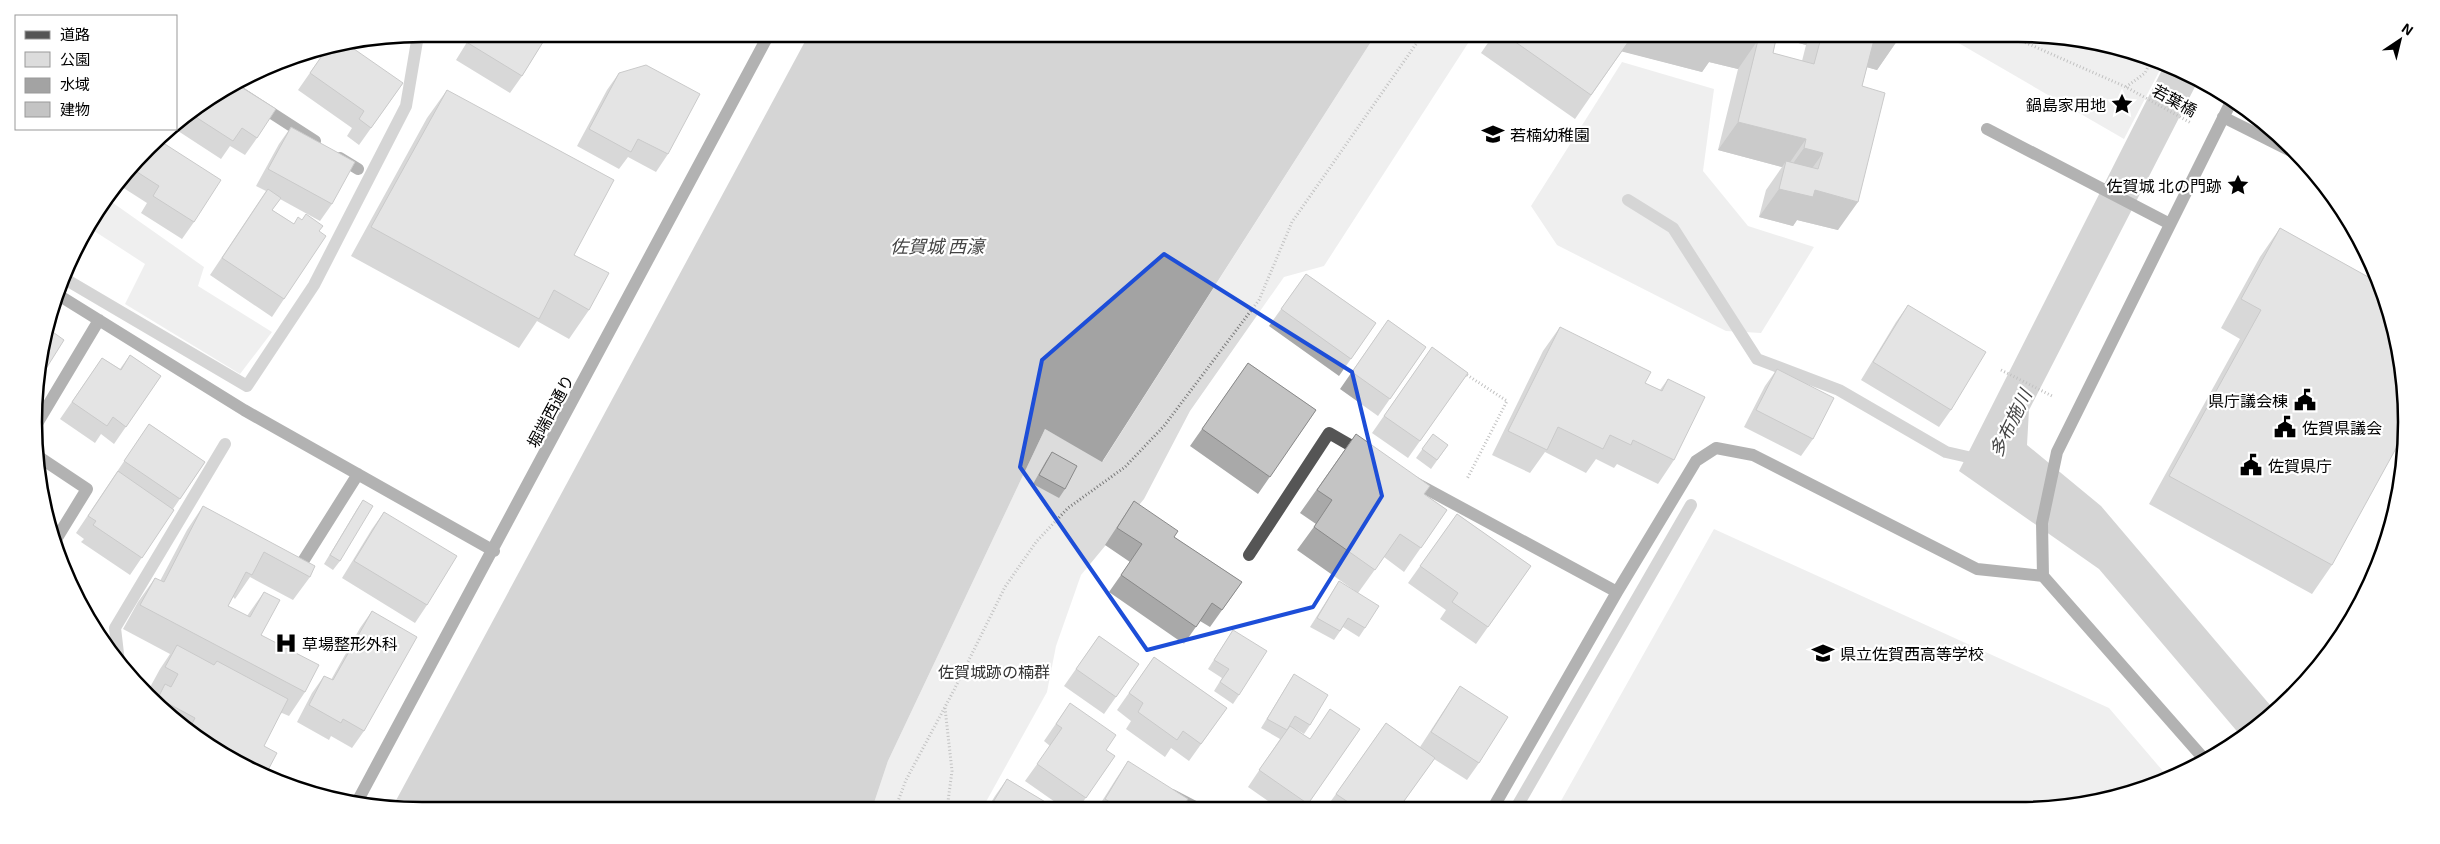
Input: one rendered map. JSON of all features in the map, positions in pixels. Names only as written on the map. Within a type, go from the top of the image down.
[{"type":"street","name":"堀端西通り","points":[[360,796],[494,551],[765,42]]},
{"type":"street","points":[[237,91],[358,169]]},
{"type":"street","points":[[2200,755],[2043,576],[2042,523],[2056,452],[2229,106]]},
{"type":"street","points":[[2223,117],[2274,142]]},
{"type":"street","points":[[1987,129],[2170,224]]},
{"type":"street","points":[[64,298],[244,410],[494,551]]},
{"type":"street","points":[[42,415],[99,320]]},
{"type":"street","points":[[1249,555],[1329,433],[1370,457]]},
{"type":"street","points":[[1495,802],[1617,592],[1696,461],[1716,448],[1754,455],[1977,569],[2043,576]]},
{"type":"street","points":[[45,462],[86,488],[60,534]]},
{"type":"street","points":[[296,574],[358,474]]},
{"type":"street","points":[[1404,476],[1454,505],[1617,592]]},
{"type":"street","points":[[1157,787],[1186,802]]},
{"type":"path","points":[[898,802],[906,780],[1005,587],[1036,542],[1068,508],[1125,467],[1164,426],[1259,300],[1292,222],[1417,42]]},
{"type":"path","name":"若葉橋","points":[[2025,42],[2126,87],[2198,126]]},
{"type":"path","points":[[2126,87],[2145,73],[2149,66]]},
{"type":"path","points":[[1454,505],[1507,401],[1458,369]]},
{"type":"path","points":[[2001,370],[2057,398]]},
{"type":"path","points":[[945,707],[952,771],[948,802]]},
{"type":"highlighted area","points":[[1164,254],[1352,372],[1382,496],[1313,607],[1147,650],[1020,467],[1042,360]]},
{"type":"green space","name":"佐賀城跡の楠群","points":[[1371,42],[1469,42],[1324,266],[1284,277],[1190,411],[1144,499],[1081,575],[1056,646],[1047,692],[986,802],[874,802],[888,761],[1045,429],[1103,461]]},
{"type":"green space","points":[[1957,42],[2018,42],[2068,46],[2116,55],[2160,70],[2124,139]]},
{"type":"green space","points":[[1622,62],[1714,89],[1703,171],[1748,226],[1814,247],[1761,333],[1726,331],[1557,245],[1531,206]]},
{"type":"green space","points":[[112,202],[204,267],[198,286],[272,332],[240,374],[125,304],[145,264],[94,231]]},
{"type":"green space","name":"県立佐賀西高等学校","points":[[1714,529],[2109,708],[2164,772],[2116,789],[2043,801],[1560,802]]},
{"type":"water","name":"佐賀城 西濠","points":[[805,42],[1371,42],[1102,462],[1045,429],[888,761],[874,802],[396,801]]},
{"type":"water","name":"多布施川","points":[[2162,71],[2195,87],[2029,410],[2027,445],[2101,506],[2270,705],[2237,732],[2099,569],[1959,471]]},
{"type":"building","points":[[469,42],[543,42],[522,76]]},
{"type":"building","points":[[1515,42],[1628,42],[1591,95]]},
{"type":"building","points":[[1758,42],[1775,42],[1773,53],[1814,64],[1820,42],[1873,42],[1862,86],[1885,93],[1858,202],[1815,190],[1813,197],[1779,189],[1786,161],[1818,169],[1823,153],[1804,148],[1806,139],[1738,122]]},
{"type":"building","points":[[354,49],[403,83],[371,128],[359,119],[364,111],[310,73],[322,56]]},
{"type":"building","points":[[646,65],[700,94],[668,154],[638,139],[631,152],[589,129],[619,73]]},
{"type":"building","points":[[242,88],[276,109],[257,138],[242,128],[233,141],[196,117]]},
{"type":"building","points":[[447,90],[614,180],[574,255],[609,273],[589,310],[554,290],[539,319],[371,227]]},
{"type":"building","points":[[291,127],[355,162],[332,204],[268,169]]},
{"type":"building","points":[[165,144],[221,180],[194,222],[153,196],[159,186],[137,172]]},
{"type":"building","points":[[268,189],[281,198],[272,210],[294,224],[298,217],[302,220],[306,214],[323,226],[319,231],[326,236],[284,299],[222,258]]},
{"type":"building","name":"県庁議会棟","points":[[2280,228],[2369,278],[2377,300],[2385,324],[2394,372],[2397,397],[2397,447],[2332,565],[2169,476],[2261,310],[2241,299]]},
{"type":"building","points":[[1306,274],[1376,323],[1351,359],[1281,309]]},
{"type":"building","points":[[1908,305],[1986,352],[1951,410],[1873,362]]},
{"type":"building","points":[[1388,320],[1426,347],[1390,399],[1352,372]]},
{"type":"building","points":[[1560,327],[1651,372],[1645,383],[1662,391],[1668,379],[1705,397],[1674,460],[1633,440],[1631,445],[1610,435],[1603,449],[1558,427],[1547,450],[1508,431]]},
{"type":"building","points":[[53,332],[64,340],[47,367]]},
{"type":"building","points":[[1432,347],[1468,373],[1420,441],[1384,416]]},
{"type":"building","points":[[130,355],[161,376],[126,427],[113,417],[107,426],[72,402],[102,358],[121,370]]},
{"type":"building","points":[[1248,363],[1316,410],[1270,477],[1202,429]]},
{"type":"building","points":[[1777,369],[1834,398],[1813,439],[1756,410]]},
{"type":"building","points":[[149,424],[205,462],[180,499],[124,461]]},
{"type":"building","points":[[1356,434],[1430,486],[1424,494],[1447,510],[1421,548],[1400,534],[1375,570],[1314,527],[1332,500],[1317,490]]},
{"type":"building","points":[[1433,434],[1448,445],[1437,460],[1422,449]]},
{"type":"building","points":[[1052,452],[1077,466],[1065,489],[1039,475]]},
{"type":"building","points":[[118,471],[174,510],[142,558],[93,525],[96,521],[88,516]]},
{"type":"building","points":[[363,500],[373,506],[340,561],[330,555]]},
{"type":"building","points":[[1134,501],[1178,531],[1174,537],[1242,582],[1222,610],[1212,603],[1196,627],[1121,575],[1142,544],[1117,528]]},
{"type":"building","points":[[203,506],[315,566],[310,577],[264,552],[252,575],[246,572],[228,606],[250,617],[264,592],[280,600],[261,635],[319,665],[305,692],[140,605],[155,578],[164,582]]},
{"type":"building","points":[[384,512],[457,556],[427,605],[354,561]]},
{"type":"building","points":[[1457,514],[1531,566],[1488,627],[1452,602],[1458,593],[1420,566]]},
{"type":"building","points":[[1339,581],[1379,606],[1365,628],[1348,618],[1340,631],[1317,618]]},
{"type":"building","points":[[372,611],[417,637],[364,731],[343,719],[341,723],[309,705],[324,676],[333,680]]},
{"type":"building","points":[[1233,630],[1267,651],[1239,695],[1220,682],[1229,669],[1214,660]]},
{"type":"building","points":[[1099,636],[1139,664],[1116,697],[1076,669]]},
{"type":"building","points":[[177,645],[214,665],[217,661],[288,699],[264,746],[277,753],[269,769],[232,751],[211,738],[192,724],[195,718],[168,704],[159,695],[165,684],[171,687],[178,674],[165,667]]},
{"type":"building","points":[[1154,657],[1227,708],[1201,744],[1183,731],[1177,740],[1138,712],[1143,703],[1129,693]]},
{"type":"building","points":[[1294,674],[1328,695],[1310,725],[1295,716],[1287,730],[1267,719]]},
{"type":"building","points":[[1460,686],[1508,717],[1479,763],[1431,732]]},
{"type":"building","points":[[1070,703],[1116,735],[1106,750],[1115,756],[1086,798],[1037,764],[1062,728],[1056,724]]},
{"type":"building","points":[[1330,709],[1360,729],[1309,802],[1305,802],[1259,770],[1290,726],[1310,739]]},
{"type":"building","points":[[1386,723],[1435,758],[1403,802],[1348,802],[1336,794]]},
{"type":"building","points":[[1128,761],[1188,799],[1186,802],[1110,802],[1105,799]]},
{"type":"building","points":[[1007,779],[1045,802],[993,802]]},
{"type":"waterway","points":[[69,282],[247,386],[314,285],[406,106],[417,42]]},
{"type":"waterway","points":[[1628,200],[1673,228],[1757,359],[1839,390],[1946,452],[1981,460]]},
{"type":"waterway","points":[[117,648],[115,628],[225,444]]},
{"type":"waterway","points":[[1519,802],[1691,505]]},
{"type":"place","name":"鍋島家用地","points":[[2122,104]]},
{"type":"place","name":"若楠幼稚園","points":[[1493,134]]},
{"type":"place","name":"佐賀城 北の門跡","points":[[2238,185]]},
{"type":"place","name":"県庁議会棟","points":[[2305,400]]},
{"type":"place","name":"佐賀県議会","points":[[2285,427]]},
{"type":"place","name":"佐賀県庁","points":[[2251,465]]},
{"type":"place","name":"草場整形外科","points":[[286,643]]},
{"type":"place","name":"県立佐賀西高等学校","points":[[1823,653]]}]
